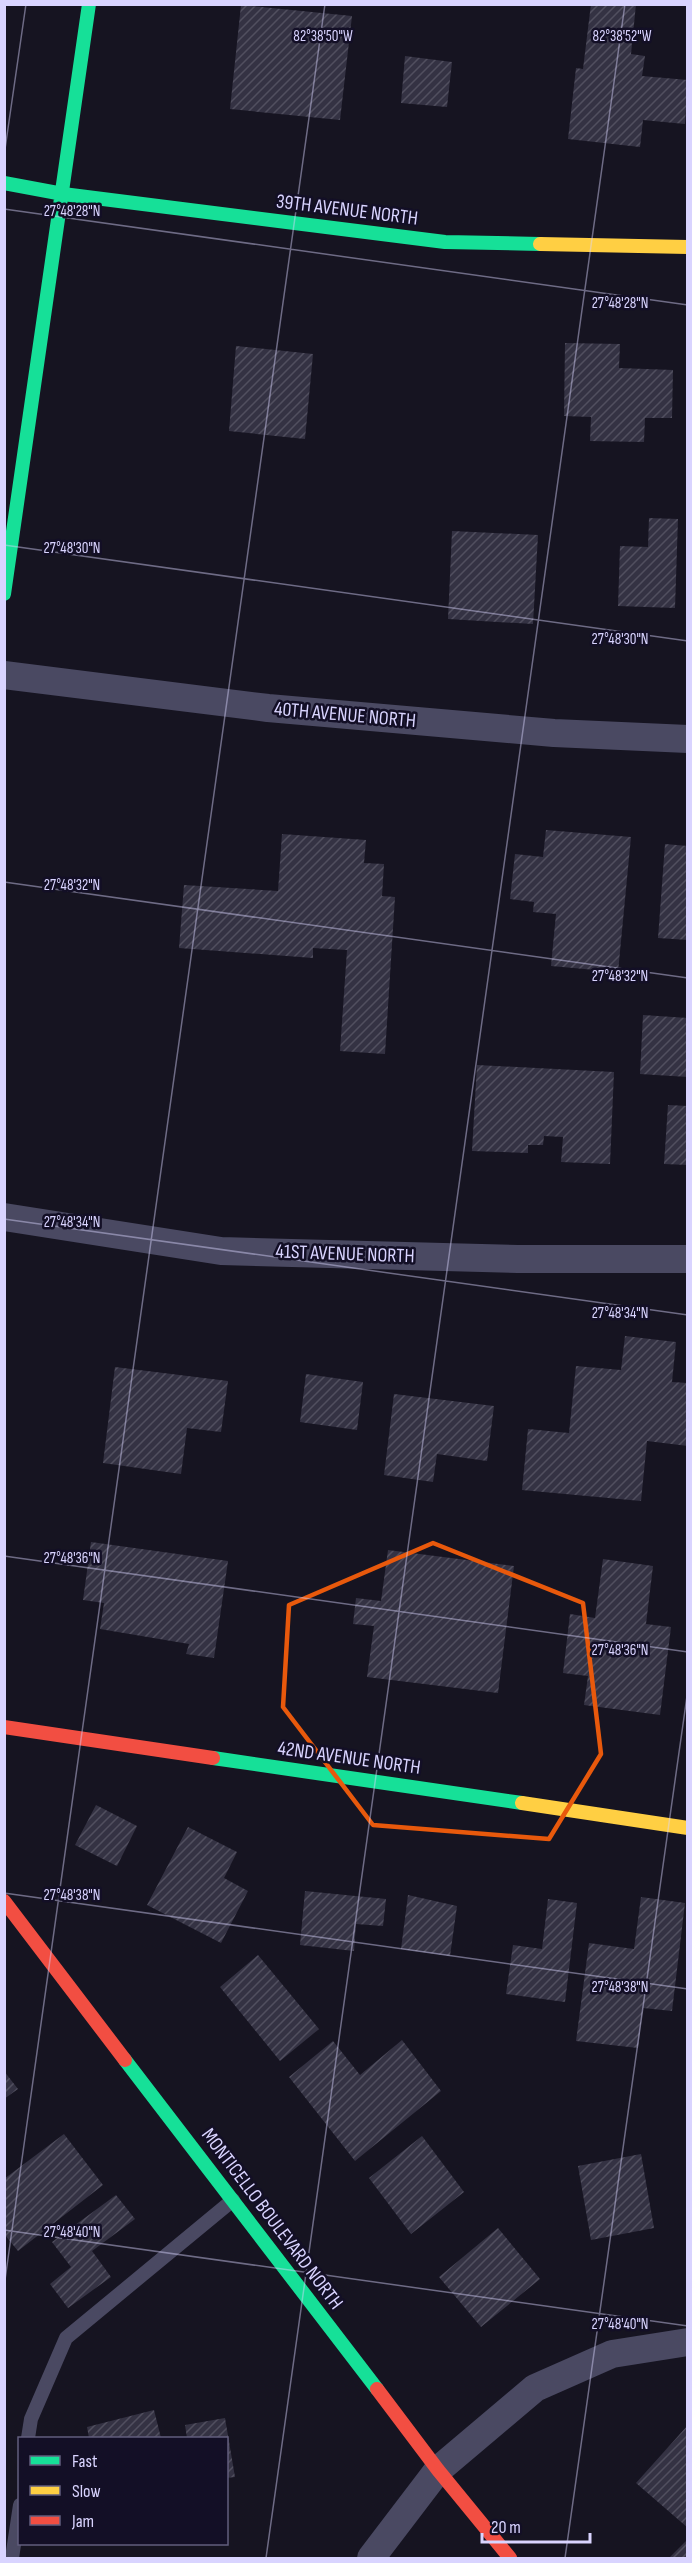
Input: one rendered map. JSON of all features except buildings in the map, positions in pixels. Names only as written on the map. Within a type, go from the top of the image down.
[{"type":"street","points":[[4,594],[89,4]]},
{"type":"street","name":"39TH AVENUE NORTH","points":[[4,183],[63,194],[445,242],[687,247]]},
{"type":"street","name":"40TH AVENUE NORTH","points":[[4,675],[268,708],[554,733],[687,739]]},
{"type":"street","name":"41ST AVENUE NORTH","points":[[4,1217],[220,1251],[518,1259],[687,1259]]},
{"type":"street","name":"42ND AVENUE NORTH","points":[[4,1727],[687,1828]]},
{"type":"street","name":"MONTICELLO BOULEVARD NORTH","points":[[4,1901],[438,2470],[510,2559]]},
{"type":"street","points":[[372,2559],[438,2470],[535,2388],[612,2354],[687,2342]]},
{"type":"lane","points":[[28,2437],[31,2419],[66,2338],[233,2200]]},
{"type":"lane","points":[[12,2559],[18,2518]]},
{"type":"highlighted area","points":[[433,1543],[583,1603],[601,1754],[549,1839],[373,1825],[283,1707],[289,1605]]},
{"type":"traffic: fast","points":[[4,594],[89,4]]},
{"type":"traffic: fast","points":[[4,183],[63,194],[445,242],[540,244]]},
{"type":"traffic: fast","points":[[213,1758],[522,1803]]},
{"type":"traffic: fast","points":[[125,2060],[377,2389]]},
{"type":"traffic: slow","points":[[540,244],[688,247]]},
{"type":"traffic: slow","points":[[522,1803],[688,1828]]},
{"type":"traffic: jam","points":[[4,1727],[213,1758]]},
{"type":"traffic: jam","points":[[4,1901],[125,2060]]},
{"type":"traffic: jam","points":[[377,2389],[438,2470],[510,2558]]}]
